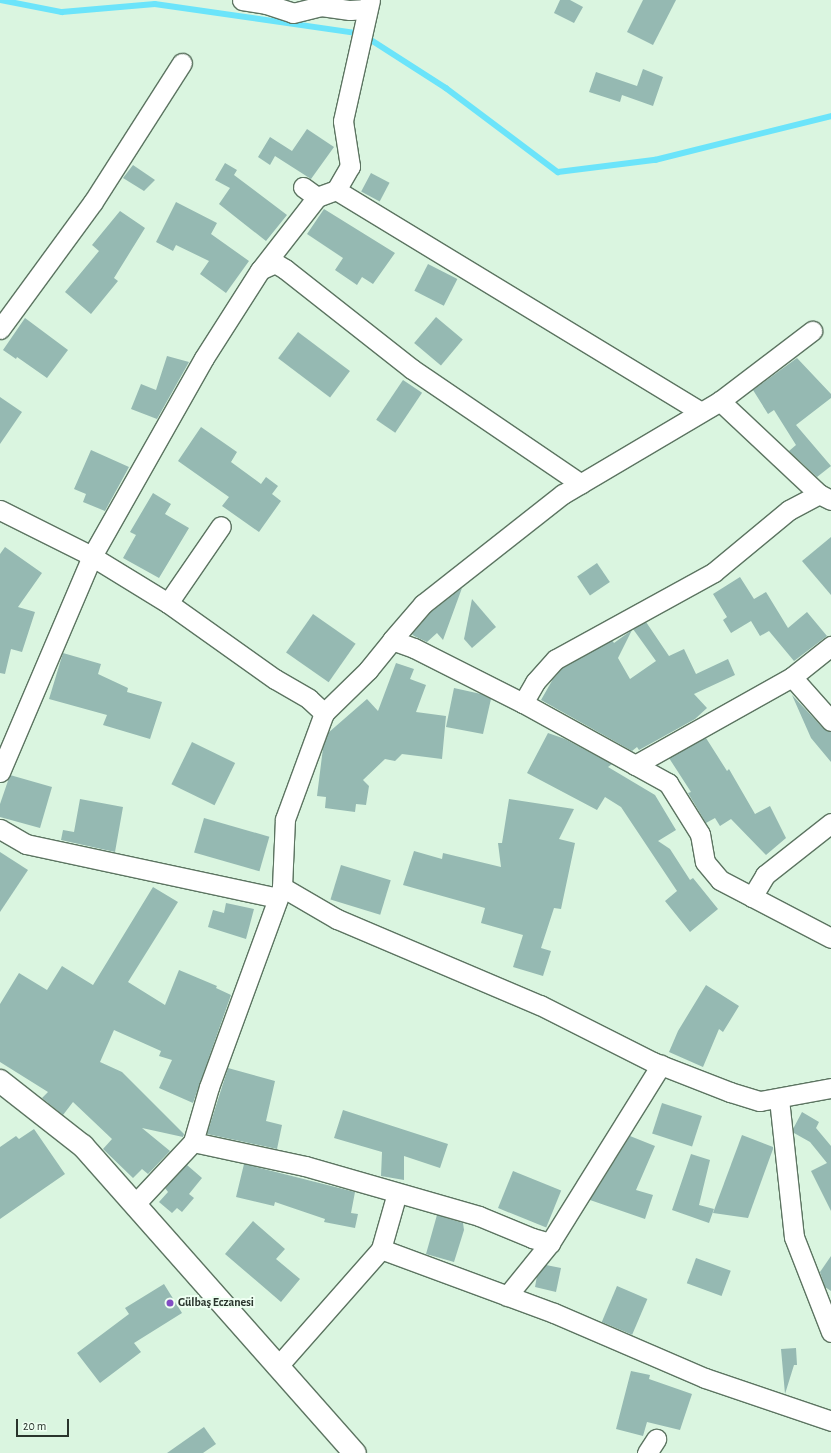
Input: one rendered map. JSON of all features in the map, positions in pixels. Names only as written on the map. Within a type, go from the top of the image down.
[{"type":"street","points":[[242,0],[266,4],[293,13],[322,6],[350,10],[368,5],[343,121],[350,166],[336,190]]},
{"type":"street","points":[[0,329],[93,202],[182,63]]},
{"type":"street","points":[[0,772],[92,556],[204,358],[310,192],[336,190],[701,412]]},
{"type":"street","points":[[260,270],[276,263],[412,369],[581,484]]},
{"type":"street","points":[[134,1205],[193,1142],[209,1086],[279,892],[285,819],[324,713],[368,670],[423,604],[563,494],[720,401],[812,331]]},
{"type":"street","points":[[523,703],[535,682],[556,659],[714,572],[789,510],[825,497],[720,401]]},
{"type":"street","points":[[0,510],[92,556],[168,603],[275,679],[309,699],[324,713]]},
{"type":"street","points":[[168,603],[221,526]]},
{"type":"street","points":[[392,640],[414,648],[523,703],[598,742],[635,766],[668,783],[700,834],[705,862],[720,880],[831,938]]},
{"type":"street","points":[[635,766],[792,677],[831,646]]},
{"type":"street","points":[[792,677],[831,721]]},
{"type":"street","points":[[752,897],[765,875],[831,823]]},
{"type":"street","points":[[0,829],[26,844],[279,892],[337,919],[540,1005],[661,1066],[760,1101],[779,1100],[831,1088]]},
{"type":"street","points":[[507,1296],[550,1243],[661,1066]]},
{"type":"street","points":[[0,1081],[83,1146],[355,1453]]},
{"type":"street","points":[[779,1100],[794,1237],[831,1332]]},
{"type":"street","points":[[193,1142],[305,1166],[479,1216],[532,1238],[550,1243]]},
{"type":"street","points":[[278,1366],[381,1249],[397,1193]]},
{"type":"street","points":[[381,1249],[507,1296],[705,1378],[831,1421]]},
{"type":"building","points":[[560,0],[570,0],[583,7],[574,23],[554,13]]},
{"type":"building","points":[[643,0],[676,0],[653,45],[627,32]]},
{"type":"building","points":[[643,69],[663,77],[653,106],[622,95],[620,102],[589,92],[596,72],[637,86]]},
{"type":"building","points":[[307,129],[334,147],[311,179],[275,156],[270,165],[258,157],[270,137],[292,151]]},
{"type":"building","points":[[225,163],[237,170],[234,175],[287,215],[266,241],[219,204],[230,188],[215,180]]},
{"type":"building","points":[[133,165],[155,180],[144,191],[123,178]]},
{"type":"building","points":[[371,173],[390,183],[380,201],[361,192]]},
{"type":"building","points":[[176,202],[217,223],[211,234],[249,261],[226,293],[200,274],[209,261],[176,245],[173,251],[156,242]]},
{"type":"building","points":[[324,209],[395,253],[373,284],[362,277],[357,285],[335,270],[343,258],[307,234]]},
{"type":"building","points":[[120,211],[145,228],[114,278],[118,281],[91,314],[65,292],[99,251],[92,245]]},
{"type":"building","points":[[428,264],[457,279],[444,306],[414,291]]},
{"type":"building","points":[[436,317],[463,339],[441,366],[414,343]]},
{"type":"building","points":[[25,318],[68,350],[47,378],[17,357],[16,359],[3,350]]},
{"type":"building","points":[[298,332],[350,371],[330,397],[278,358]]},
{"type":"building","points":[[167,356],[189,362],[157,419],[131,409],[141,384],[156,390]]},
{"type":"building","points":[[797,358],[831,394],[831,398],[796,425],[831,466],[817,477],[789,451],[796,445],[774,410],[768,414],[753,390]]},
{"type":"building","points":[[403,380],[422,393],[395,433],[376,420]]},
{"type":"building","points":[[0,397],[22,412],[0,444]]},
{"type":"building","points":[[201,427],[237,452],[231,462],[261,484],[266,477],[278,486],[272,494],[281,501],[259,532],[222,506],[229,497],[178,461]]},
{"type":"building","points":[[91,450],[129,467],[105,511],[83,502],[86,494],[74,489]]},
{"type":"building","points":[[153,493],[171,504],[165,514],[189,528],[159,578],[123,558],[136,535],[130,532]]},
{"type":"building","points":[[831,537],[831,595],[802,561]]},
{"type":"building","points":[[5,547],[42,573],[18,607],[35,612],[22,652],[11,649],[5,674],[0,673],[0,554]]},
{"type":"building","points":[[597,563],[610,582],[590,595],[577,576]]},
{"type":"building","points":[[740,577],[754,599],[766,592],[788,628],[807,612],[827,636],[794,661],[769,631],[760,636],[751,621],[731,633],[723,620],[727,617],[713,594]]},
{"type":"building","points":[[462,588],[443,640],[437,633],[427,642],[412,634],[431,612]]},
{"type":"building","points":[[472,599],[496,627],[472,648],[464,639]]},
{"type":"building","points":[[313,614],[356,644],[329,682],[286,653]]},
{"type":"building","points":[[646,622],[669,656],[684,649],[696,674],[728,659],[735,675],[694,694],[707,708],[695,719],[639,750],[637,747],[632,751],[541,700],[553,679],[563,668],[612,640],[614,643],[632,630],[618,658],[630,679],[656,661],[633,629]]},
{"type":"building","points":[[63,653],[101,664],[98,674],[128,688],[127,692],[162,702],[150,739],[103,725],[107,715],[49,699]]},
{"type":"building","points":[[396,663],[414,669],[410,679],[426,685],[416,712],[446,716],[442,759],[402,754],[395,761],[385,759],[363,780],[369,786],[366,805],[356,804],[355,812],[325,808],[326,797],[317,796],[323,748],[328,733],[367,699],[378,711]]},
{"type":"building","points":[[454,688],[481,694],[491,699],[483,734],[446,727]]},
{"type":"building","points":[[792,695],[823,728],[831,732],[831,762],[811,738]]},
{"type":"building","points":[[548,733],[565,739],[612,764],[608,767],[655,795],[676,830],[658,841],[670,849],[690,880],[693,878],[718,909],[690,932],[665,901],[677,891],[621,807],[605,797],[597,810],[527,773]]},
{"type":"building","points":[[706,738],[727,771],[729,769],[755,814],[770,806],[786,838],[766,855],[731,819],[720,826],[715,818],[706,823],[688,793],[691,792],[669,758]]},
{"type":"building","points":[[192,742],[235,763],[215,805],[171,784]]},
{"type":"building","points":[[10,775],[52,787],[40,828],[0,817],[0,804]]},
{"type":"building","points":[[80,799],[123,807],[115,852],[61,840],[63,830],[74,832]]},
{"type":"building","points":[[509,799],[574,809],[559,839],[575,843],[561,909],[554,908],[541,948],[551,951],[543,976],[513,967],[523,935],[481,923],[485,908],[403,885],[414,851],[442,859],[443,853],[501,867],[498,843],[502,843]]},
{"type":"building","points":[[204,818],[269,837],[259,871],[194,853]]},
{"type":"building","points":[[0,852],[28,870],[0,912]]},
{"type":"building","points":[[341,865],[391,880],[380,915],[330,899]]},
{"type":"building","points":[[153,887],[178,902],[128,982],[165,1005],[179,970],[217,986],[216,988],[231,995],[193,1103],[159,1088],[172,1060],[159,1056],[161,1051],[114,1030],[100,1062],[122,1072],[184,1134],[183,1137],[142,1128],[170,1151],[148,1174],[142,1169],[133,1178],[103,1149],[112,1139],[73,1102],[63,1115],[42,1098],[48,1092],[0,1062],[0,1004],[19,973],[47,990],[62,966],[93,985]]},
{"type":"building","points":[[226,903],[254,909],[246,939],[208,927],[213,910],[224,913]]},
{"type":"building","points":[[706,985],[739,1006],[723,1032],[719,1029],[703,1067],[669,1052],[678,1031]]},
{"type":"building","points":[[228,1068],[275,1081],[266,1121],[282,1125],[277,1149],[207,1134]]},
{"type":"building","points":[[662,1103],[702,1116],[692,1146],[652,1133]]},
{"type":"building","points":[[343,1110],[448,1144],[440,1168],[404,1156],[404,1180],[381,1176],[382,1152],[334,1138]]},
{"type":"building","points":[[802,1112],[819,1122],[816,1128],[831,1146],[831,1211],[811,1171],[827,1163],[810,1142],[794,1133],[793,1129]]},
{"type":"building","points":[[34,1129],[65,1174],[0,1219],[0,1147],[16,1136],[19,1139]]},
{"type":"building","points":[[742,1135],[773,1147],[748,1218],[713,1213]]},
{"type":"building","points":[[630,1136],[655,1146],[636,1190],[653,1195],[645,1219],[590,1200]]},
{"type":"building","points":[[691,1154],[710,1160],[699,1205],[714,1209],[709,1223],[672,1210]]},
{"type":"building","points":[[244,1164],[355,1192],[351,1213],[358,1214],[355,1228],[324,1222],[325,1219],[275,1202],[274,1206],[236,1197]]},
{"type":"building","points":[[187,1165],[202,1178],[189,1194],[194,1198],[182,1212],[177,1208],[172,1213],[159,1202],[168,1192],[165,1188]]},
{"type":"building","points":[[513,1171],[561,1190],[546,1228],[498,1208]]},
{"type":"building","points":[[437,1215],[463,1223],[464,1230],[454,1262],[426,1254]]},
{"type":"building","points":[[253,1221],[285,1249],[276,1259],[300,1279],[281,1302],[225,1254]]},
{"type":"building","points":[[831,1256],[831,1291],[825,1287],[820,1272]]},
{"type":"building","points":[[696,1258],[731,1271],[722,1296],[687,1283]]},
{"type":"building","points":[[546,1265],[561,1268],[556,1292],[535,1287],[537,1276]]},
{"type":"building","points":[[164,1284],[182,1313],[134,1343],[141,1352],[100,1383],[77,1353],[129,1314],[125,1308]]},
{"type":"building","points":[[617,1286],[647,1299],[632,1335],[602,1322]]},
{"type":"building","points":[[796,1348],[797,1365],[794,1365],[785,1394],[781,1349]]},
{"type":"building","points":[[631,1371],[650,1375],[649,1379],[692,1394],[680,1430],[647,1422],[643,1436],[616,1429]]},
{"type":"building","points":[[204,1427],[216,1444],[203,1453],[167,1453]]},
{"type":"waterway","points":[[0,0],[62,12],[155,4],[362,34],[446,88],[558,172],[655,160],[831,116]]},
{"type":"place","name":"Gülbaş Eczanesi","points":[[170,1303]]}]
